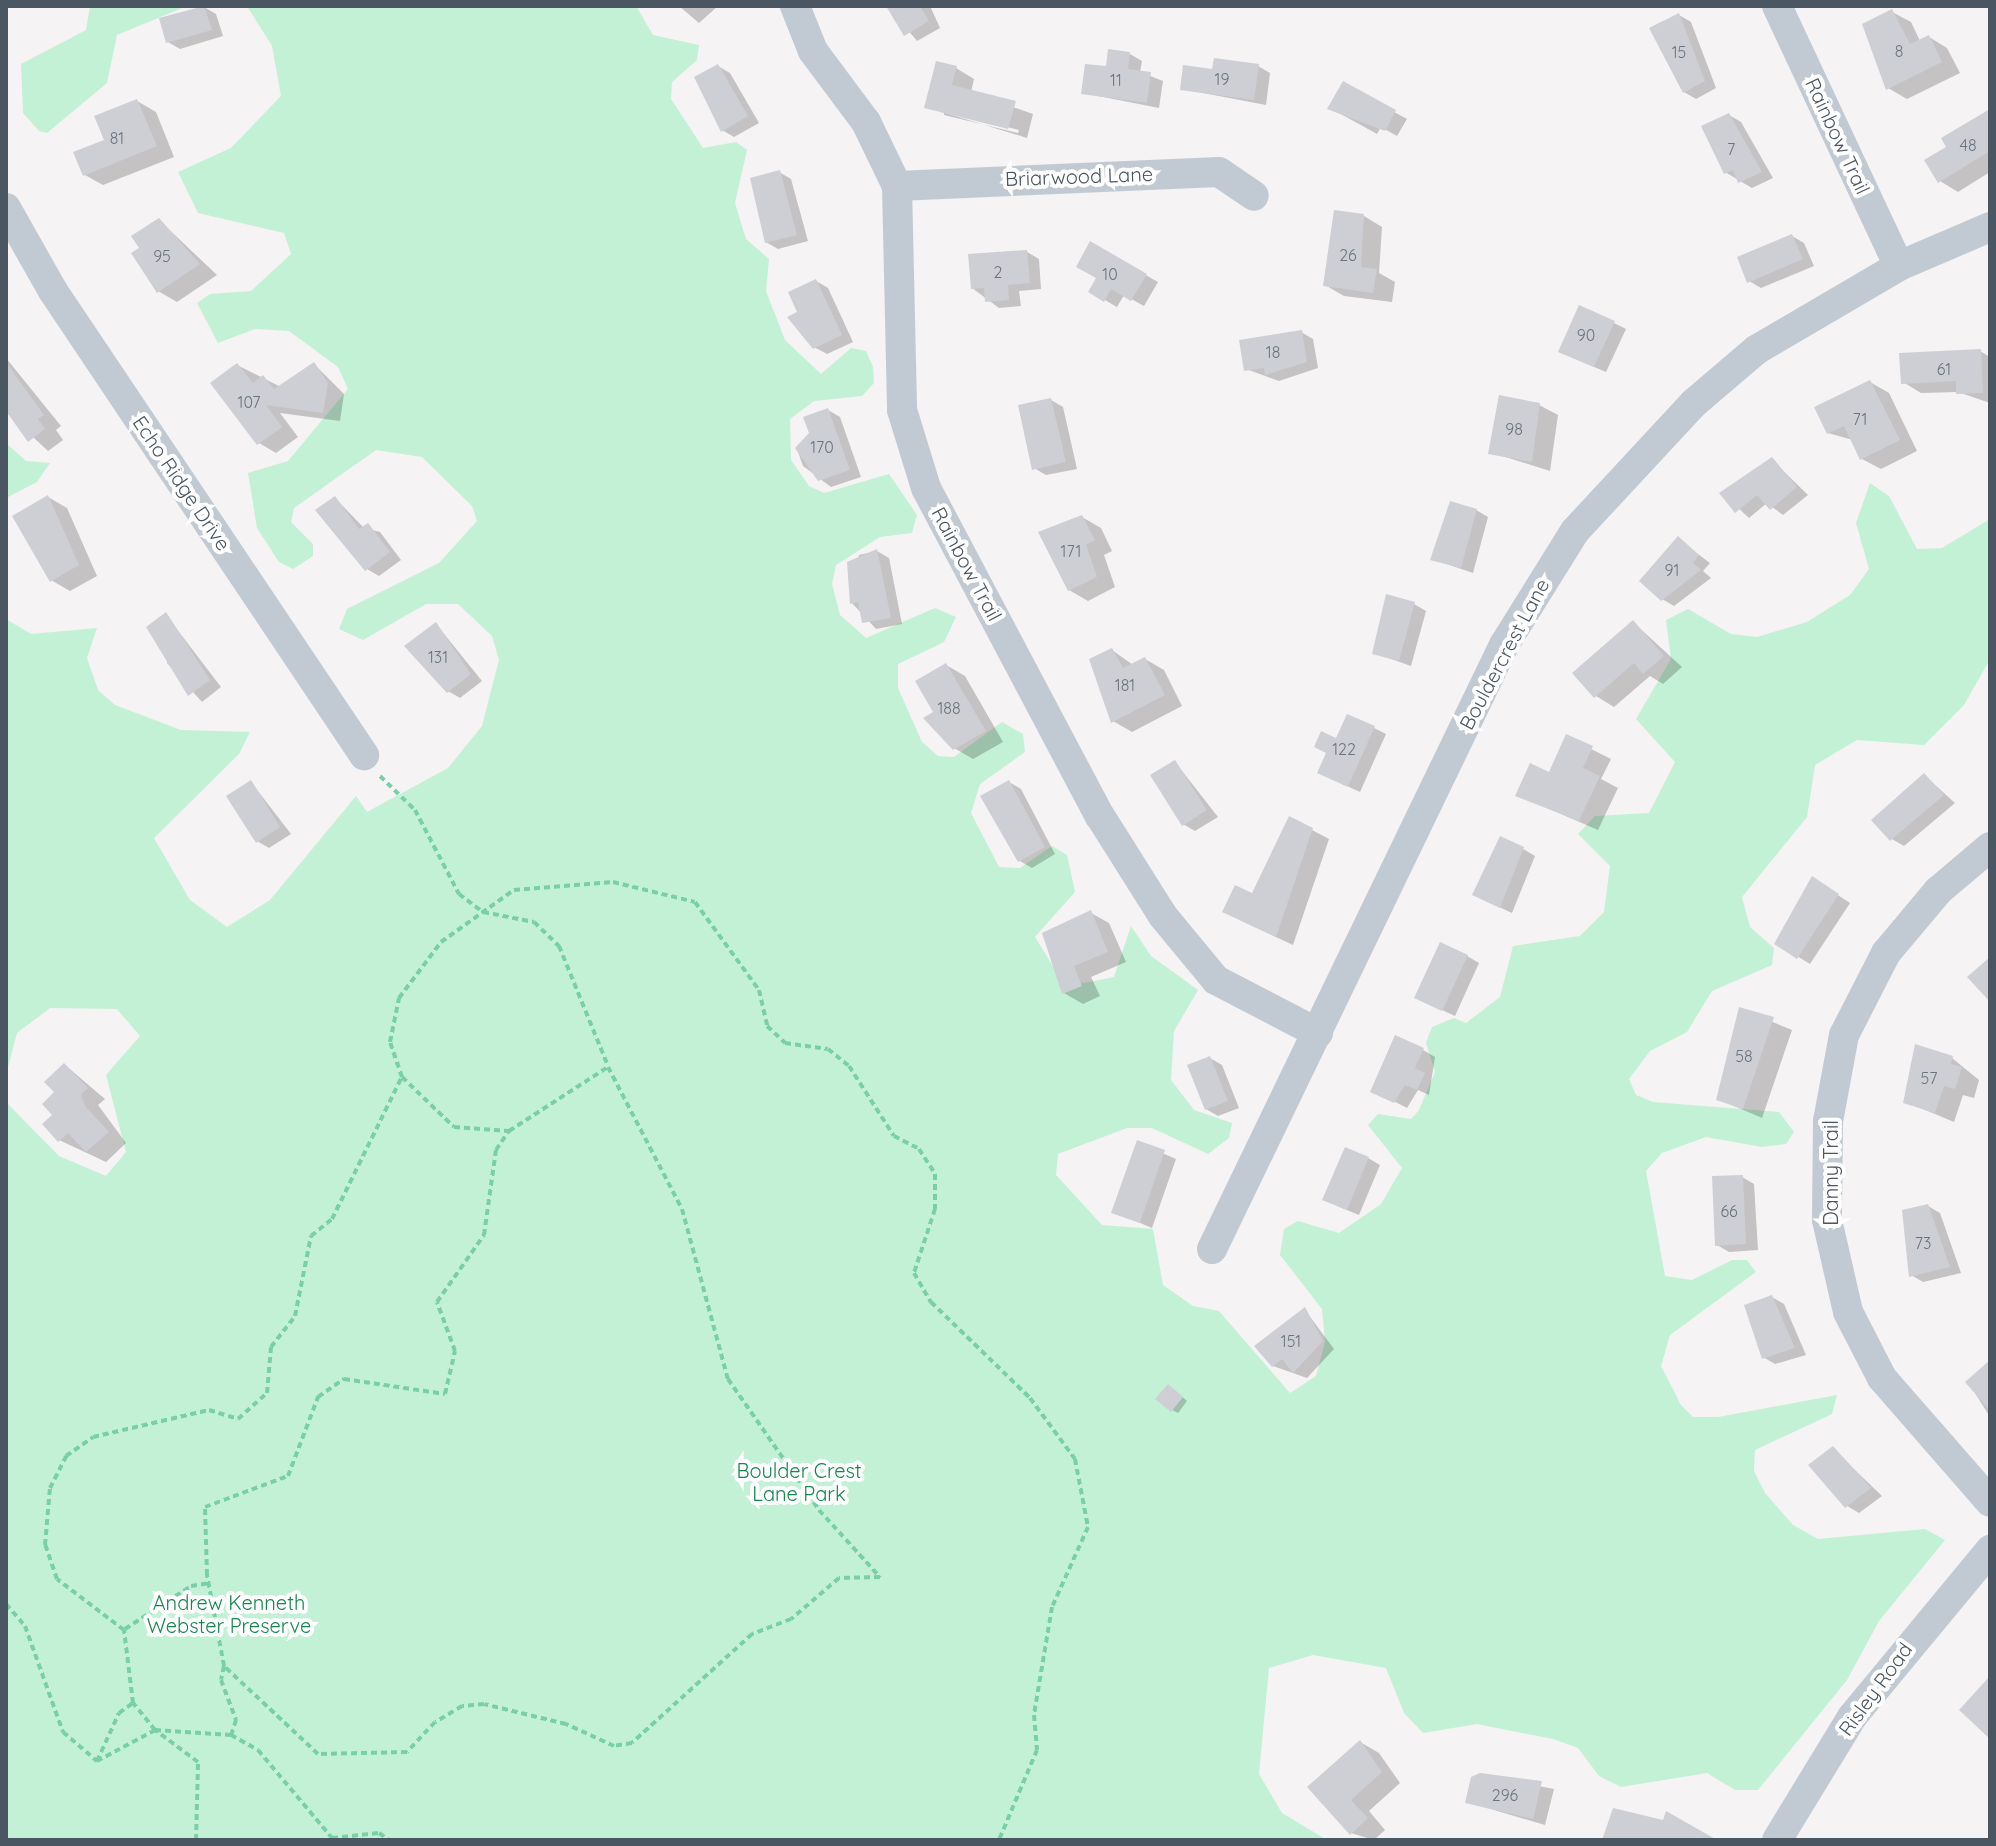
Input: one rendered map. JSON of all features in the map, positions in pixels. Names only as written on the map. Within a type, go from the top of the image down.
[{"type":"street","name":"Rainbow Trail","points":[[795,6],[813,51],[866,122],[897,186],[902,410],[926,488],[1100,816],[1163,916],[1216,980],[1318,1033]]},
{"type":"street","name":"Rainbow Trail","points":[[1777,6],[1899,266]]},
{"type":"street","name":"Briarwood Lane","points":[[897,186],[1219,172],[1254,196]]},
{"type":"street","name":"Echo Ridge Drive","points":[[6,208],[53,291],[364,755]]},
{"type":"street","name":"Bouldercrest Lane","points":[[1212,1249],[1504,645],[1575,531],[1694,403],[1756,350],[1899,266],[1990,227]]},
{"type":"street","name":"Danny Trail","points":[[1990,847],[1938,891],[1886,953],[1844,1035],[1828,1121],[1827,1220],[1848,1312],[1882,1378],[1990,1502]]},
{"type":"street","name":"Risley Road","points":[[1777,1840],[1852,1717],[1990,1550]]},
{"type":"path","points":[[224,1666],[318,1754],[399,1754],[462,1706],[484,1704],[566,1724],[614,1746],[632,1743],[740,1642],[791,1619],[839,1578],[880,1577],[819,1510],[728,1379],[682,1209],[608,1067],[559,946],[534,922],[483,912],[459,894],[415,810],[364,755]]},
{"type":"path","points":[[509,1131],[454,1127],[402,1077],[390,1042],[399,998],[441,942],[514,890],[613,882],[695,902],[759,990],[767,1026],[785,1043],[828,1049],[849,1066],[894,1136],[919,1149],[935,1174],[928,1243],[914,1273],[931,1302],[1030,1398],[1075,1459],[1088,1527],[1052,1607],[1034,1715],[1037,1750],[999,1840]]},
{"type":"path","points":[[231,1735],[236,1720],[221,1680],[224,1666],[209,1583],[205,1507],[234,1491],[277,1486],[288,1476],[318,1397],[334,1384],[366,1380],[398,1392],[445,1394],[455,1351],[437,1302],[484,1235],[489,1164],[509,1131],[608,1067]]},
{"type":"path","points":[[124,1630],[78,1601],[57,1579],[45,1545],[50,1488],[66,1456],[93,1437],[136,1425],[209,1410],[238,1419],[267,1393],[271,1347],[295,1316],[311,1236],[332,1219],[402,1077]]},
{"type":"path","points":[[124,1630],[191,1586],[209,1583]]},
{"type":"path","points":[[6,1604],[25,1626],[63,1732],[97,1761],[116,1758],[155,1730],[231,1735],[258,1750],[332,1838],[379,1833],[389,1840]]},
{"type":"path","points":[[124,1630],[133,1703],[155,1730],[198,1762],[196,1840]]},
{"type":"path","points":[[97,1761],[119,1713],[133,1703]]},
{"type":"green space","points":[[90,6],[187,6],[117,35],[107,83],[47,133],[39,131],[23,113],[21,64],[86,30]]},
{"type":"green space","points":[[247,6],[636,6],[653,35],[699,45],[697,60],[672,82],[671,99],[703,148],[736,142],[747,150],[735,203],[746,239],[769,259],[766,291],[785,340],[821,374],[851,348],[866,351],[873,367],[874,383],[862,396],[814,401],[790,419],[791,460],[809,486],[824,493],[889,474],[917,515],[912,533],[880,537],[836,565],[832,584],[840,615],[866,638],[935,608],[956,617],[944,642],[898,664],[898,688],[922,742],[938,756],[954,757],[1002,722],[1023,734],[1025,752],[980,784],[971,813],[999,867],[1020,868],[1052,846],[1067,855],[1075,892],[1035,937],[1059,976],[1084,983],[1114,977],[1131,926],[1151,956],[1198,990],[1174,1031],[1171,1080],[1194,1110],[1232,1123],[1229,1138],[1208,1154],[1152,1128],[1127,1128],[1058,1154],[1056,1175],[1102,1225],[1153,1229],[1163,1285],[1193,1306],[1219,1311],[1290,1393],[1316,1376],[1325,1342],[1322,1309],[1280,1255],[1284,1229],[1298,1221],[1339,1233],[1381,1204],[1402,1168],[1368,1125],[1378,1114],[1411,1119],[1419,1110],[1435,1072],[1426,1043],[1432,1027],[1454,1018],[1466,1023],[1500,997],[1513,946],[1580,936],[1604,912],[1610,866],[1578,834],[1595,816],[1649,813],[1675,762],[1636,719],[1671,659],[1666,620],[1688,609],[1731,634],[1757,637],[1807,622],[1850,595],[1869,569],[1856,523],[1870,483],[1889,496],[1917,549],[1942,548],[1990,519],[1990,659],[1964,705],[1924,745],[1857,740],[1815,765],[1807,817],[1742,897],[1750,927],[1774,948],[1772,965],[1712,991],[1687,1032],[1650,1051],[1629,1079],[1636,1095],[1653,1102],[1779,1112],[1794,1132],[1786,1144],[1762,1147],[1706,1137],[1662,1153],[1646,1171],[1665,1276],[1692,1280],[1732,1260],[1747,1260],[1756,1272],[1670,1335],[1661,1366],[1681,1405],[1693,1417],[1718,1417],[1837,1395],[1832,1414],[1755,1450],[1754,1471],[1765,1493],[1793,1525],[1818,1539],[1925,1529],[1945,1540],[1879,1621],[1847,1680],[1758,1790],[1735,1790],[1707,1773],[1621,1787],[1599,1776],[1578,1748],[1553,1739],[1477,1724],[1423,1733],[1404,1713],[1386,1668],[1313,1655],[1269,1668],[1259,1774],[1282,1813],[1327,1840],[6,1840],[6,1102],[59,1156],[106,1176],[126,1152],[106,1075],[140,1036],[117,1009],[50,1008],[17,1033],[6,1075],[6,619],[31,634],[97,628],[87,658],[98,690],[115,705],[181,730],[250,732],[239,754],[154,838],[190,900],[227,927],[270,900],[356,796],[367,812],[448,768],[482,726],[499,660],[492,636],[458,604],[426,604],[363,640],[339,629],[347,609],[439,563],[477,521],[472,506],[422,457],[376,450],[294,508],[291,522],[313,544],[313,556],[293,569],[279,562],[257,528],[248,473],[288,461],[348,389],[338,367],[289,331],[255,329],[218,343],[197,303],[210,294],[251,291],[291,254],[284,233],[198,213],[178,172],[231,148],[281,96],[272,46]]},
{"type":"green space","points":[[6,443],[26,461],[50,463],[37,482],[6,498]]},
{"type":"building","points":[[204,6],[212,30],[166,43],[159,18]]},
{"type":"building","points":[[886,6],[920,6],[929,21],[904,36]]},
{"type":"building","points":[[1892,9],[1910,44],[1929,35],[1942,62],[1886,90],[1862,24]]},
{"type":"building","points":[[1679,13],[1705,81],[1683,93],[1649,28]]},
{"type":"building","points":[[1108,49],[1130,52],[1128,69],[1151,72],[1147,103],[1081,94],[1085,64],[1106,66]]},
{"type":"building","points":[[1214,58],[1259,64],[1254,100],[1180,90],[1183,65],[1212,69]]},
{"type":"building","points":[[936,61],[957,66],[952,85],[1016,101],[1008,129],[924,108]]},
{"type":"building","points":[[718,64],[748,116],[721,132],[694,77]]},
{"type":"building","points":[[1343,81],[1396,110],[1385,131],[1327,109]]},
{"type":"building","points":[[137,99],[157,146],[83,176],[73,152],[104,140],[94,116]]},
{"type":"building","points":[[1990,109],[1990,151],[1938,183],[1924,160],[1946,147],[1941,138]]},
{"type":"building","points":[[1729,113],[1762,172],[1738,183],[1733,170],[1724,174],[1701,126]]},
{"type":"building","points":[[780,170],[797,235],[765,243],[750,178]]},
{"type":"building","points":[[1334,210],[1364,214],[1361,267],[1377,269],[1373,293],[1323,286]]},
{"type":"building","points":[[159,218],[200,264],[157,293],[131,253],[139,248],[131,236]]},
{"type":"building","points":[[1792,234],[1803,259],[1747,283],[1737,257]]},
{"type":"building","points":[[1090,241],[1147,274],[1131,301],[1111,289],[1104,302],[1088,292],[1096,278],[1076,267]]},
{"type":"building","points":[[1027,250],[1030,283],[1008,285],[1009,300],[985,302],[984,288],[971,289],[968,254]]},
{"type":"building","points":[[816,279],[842,335],[813,349],[787,317],[797,312],[788,292]]},
{"type":"building","points":[[1579,305],[1615,321],[1594,367],[1558,352]]},
{"type":"building","points":[[1302,330],[1307,362],[1265,375],[1264,368],[1244,371],[1239,340]]},
{"type":"building","points":[[1981,349],[1983,393],[1956,394],[1956,381],[1901,384],[1899,353]]},
{"type":"building","points":[[6,362],[44,415],[38,419],[45,429],[28,442],[6,411]]},
{"type":"building","points":[[314,362],[328,383],[323,413],[266,405],[282,427],[257,445],[210,383],[237,363],[253,383],[263,375],[274,389]]},
{"type":"building","points":[[1870,380],[1900,440],[1860,460],[1844,426],[1827,434],[1814,407]]},
{"type":"building","points":[[1499,395],[1540,403],[1532,462],[1488,454]]},
{"type":"building","points":[[1051,398],[1066,462],[1032,470],[1018,405]]},
{"type":"building","points":[[828,408],[850,470],[818,481],[795,448],[809,433],[803,417]]},
{"type":"building","points":[[1772,457],[1797,487],[1770,510],[1757,495],[1735,513],[1719,493]]},
{"type":"building","points":[[48,495],[79,565],[50,582],[12,516]]},
{"type":"building","points":[[335,496],[359,529],[368,523],[390,552],[365,571],[315,510]]},
{"type":"building","points":[[1450,501],[1477,509],[1461,568],[1430,560]]},
{"type":"building","points":[[1082,515],[1095,540],[1086,545],[1097,577],[1068,591],[1038,532]]},
{"type":"building","points":[[1678,536],[1699,555],[1693,563],[1701,570],[1661,601],[1639,581]]},
{"type":"building","points":[[877,549],[891,618],[862,623],[858,602],[850,604],[847,562]]},
{"type":"building","points":[[1386,594],[1415,602],[1399,661],[1372,654]]},
{"type":"building","points":[[166,612],[210,680],[188,696],[146,627]]},
{"type":"building","points":[[1633,620],[1664,656],[1643,674],[1634,663],[1594,698],[1572,673]]},
{"type":"building","points":[[436,622],[471,674],[447,693],[404,646]]},
{"type":"building","points":[[1112,648],[1123,668],[1145,657],[1165,695],[1111,723],[1089,659]]},
{"type":"building","points":[[946,663],[986,731],[953,750],[923,718],[933,712],[915,681]]},
{"type":"building","points":[[1347,714],[1375,726],[1348,787],[1317,773],[1326,753],[1314,747],[1321,731],[1336,738]]},
{"type":"building","points":[[1566,734],[1593,746],[1583,768],[1600,776],[1579,821],[1515,796],[1530,763],[1549,772]]},
{"type":"building","points":[[1175,760],[1207,810],[1182,826],[1150,775]]},
{"type":"building","points":[[1924,773],[1944,795],[1890,841],[1871,820]]},
{"type":"building","points":[[251,780],[280,827],[256,843],[226,796]]},
{"type":"building","points":[[1009,780],[1045,847],[1018,862],[980,796]]},
{"type":"building","points":[[1289,816],[1313,828],[1276,937],[1222,912],[1235,885],[1252,893]]},
{"type":"building","points":[[1500,836],[1524,847],[1500,908],[1472,895]]},
{"type":"building","points":[[1812,876],[1839,894],[1797,959],[1774,944]]},
{"type":"building","points":[[1091,910],[1108,952],[1074,966],[1082,986],[1062,994],[1042,933]]},
{"type":"building","points":[[1440,942],[1468,955],[1442,1011],[1414,998]]},
{"type":"building","points":[[1990,957],[1990,1002],[1967,977]]},
{"type":"building","points":[[1739,1007],[1774,1017],[1743,1109],[1716,1100]]},
{"type":"building","points":[[1395,1035],[1424,1048],[1415,1068],[1425,1073],[1417,1090],[1405,1085],[1394,1103],[1370,1092]]},
{"type":"building","points":[[1915,1044],[1953,1056],[1951,1064],[1962,1067],[1955,1089],[1944,1086],[1935,1113],[1903,1103]]},
{"type":"building","points":[[1210,1056],[1228,1101],[1205,1110],[1187,1065]]},
{"type":"building","points":[[64,1063],[88,1088],[81,1094],[85,1106],[109,1132],[86,1152],[68,1133],[58,1142],[42,1124],[52,1115],[42,1104],[54,1092],[44,1082]]},
{"type":"building","points":[[1137,1140],[1165,1150],[1140,1223],[1111,1213]]},
{"type":"building","points":[[1345,1147],[1369,1157],[1347,1210],[1322,1200]]},
{"type":"building","points":[[1743,1175],[1746,1244],[1715,1246],[1712,1176]]},
{"type":"building","points":[[1928,1204],[1950,1267],[1909,1277],[1902,1210]]},
{"type":"building","points":[[1772,1295],[1795,1348],[1762,1359],[1744,1305]]},
{"type":"building","points":[[1305,1307],[1323,1341],[1293,1373],[1282,1359],[1272,1367],[1254,1346]]},
{"type":"building","points":[[1990,1360],[1990,1411],[1965,1382]]},
{"type":"building","points":[[1168,1384],[1183,1397],[1171,1412],[1155,1399]]},
{"type":"building","points":[[1833,1446],[1871,1488],[1845,1508],[1808,1465]]},
{"type":"building","points":[[1990,1676],[1990,1739],[1959,1710]]},
{"type":"building","points":[[1360,1740],[1382,1772],[1351,1800],[1368,1818],[1350,1835],[1307,1787]]},
{"type":"building","points":[[1480,1773],[1542,1781],[1533,1819],[1465,1803],[1471,1777]]},
{"type":"building","points":[[1613,1808],[1663,1820],[1666,1811],[1717,1840],[1602,1840]]},
{"type":"park label","name":"Boulder Crest Lane Park","points":[[799,1482]]},
{"type":"park label","name":"Andrew Kenneth Webster Preserve","points":[[229,1614]]}]
